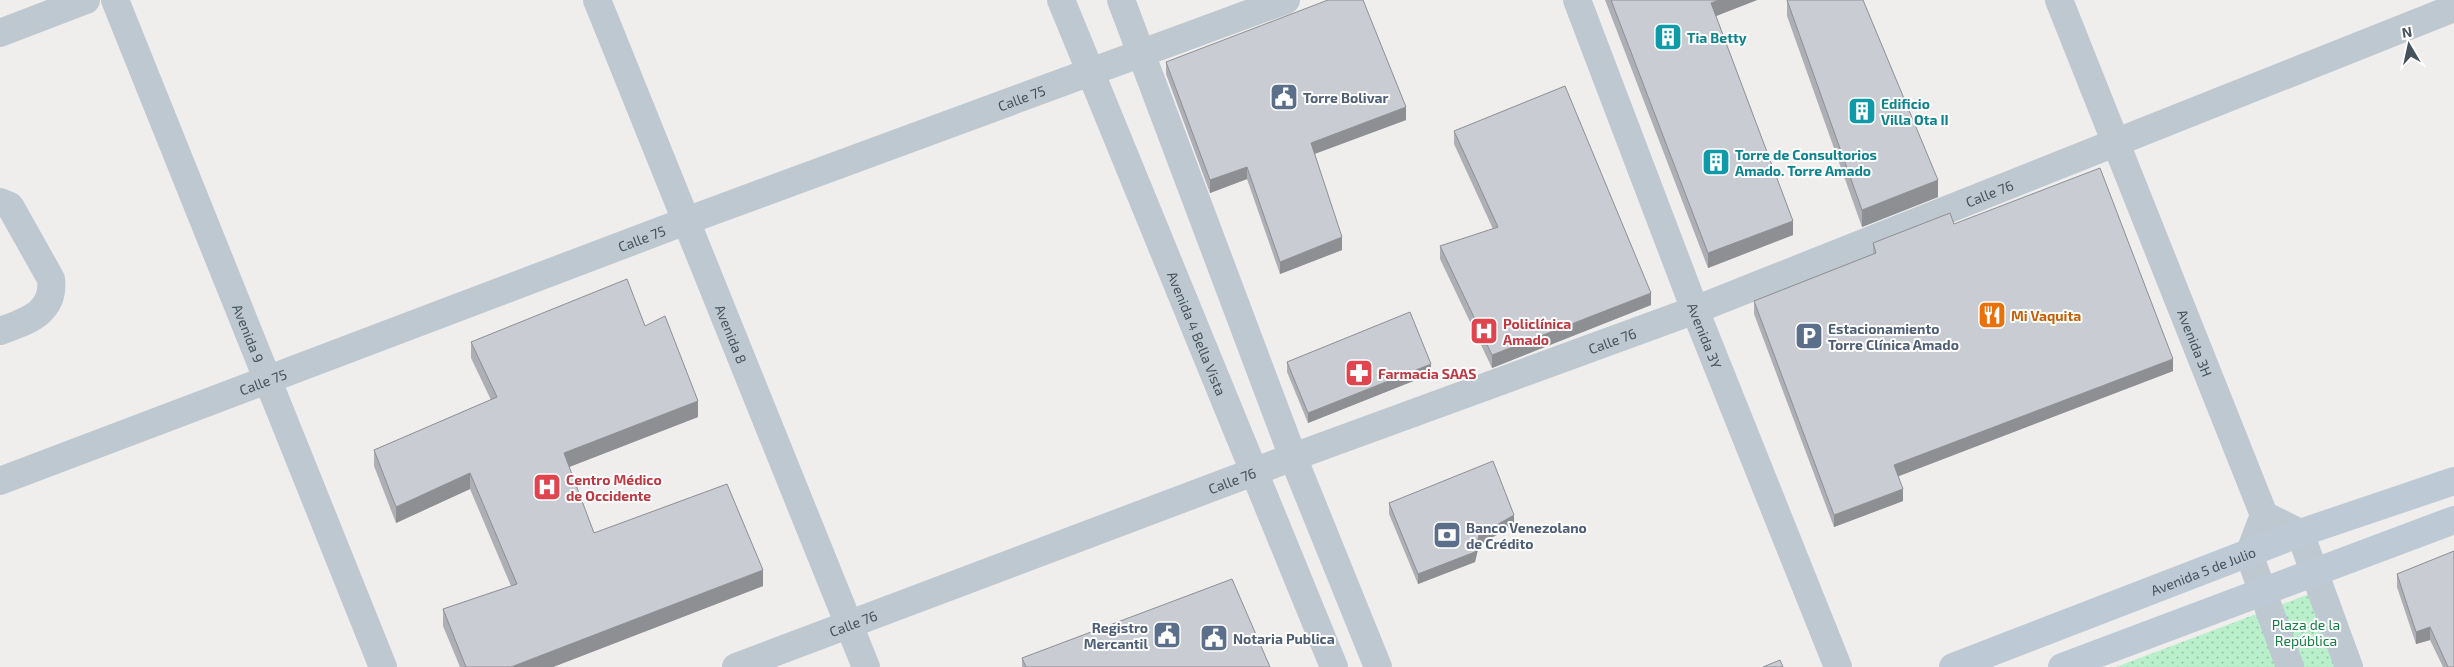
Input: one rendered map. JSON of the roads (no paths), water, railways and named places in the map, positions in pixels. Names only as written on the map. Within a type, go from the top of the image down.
[{"type":"main road","name":"Avenida 5 de Julio","points":[[1953,667],[2300,533],[2454,481]]},
{"type":"main road","points":[[2062,667],[2262,590],[2454,520]]},
{"type":"street","points":[[0,33],[86,0]]},
{"type":"street","name":"Avenida 9","points":[[115,0],[383,667]]},
{"type":"street","name":"Avenida 8","points":[[597,0],[866,667]]},
{"type":"street","name":"Avenida 4 Bella Vista","points":[[1061,0],[1256,471],[1334,667]]},
{"type":"street","points":[[1121,0],[1143,54],[1293,457],[1378,667]]},
{"type":"street","name":"Calle 75","points":[[0,481],[686,221],[1091,74],[1286,0]]},
{"type":"street","name":"Avenida 3Y","points":[[1577,0],[1695,310],[1838,667]]},
{"type":"street","name":"Avenida 3H","points":[[2059,0],[2264,515]]},
{"type":"street","name":"Calle 76","points":[[736,667],[1293,457],[1695,310],[2115,141],[2454,8]]},
{"type":"street","points":[[0,202],[10,206],[51,279],[53,292],[49,302],[40,312],[26,322],[0,331]]},
{"type":"street","points":[[2290,667],[2249,554],[2264,515],[2300,533],[2349,667]]},
{"type":"place","name":"Tia Betty","points":[[1668,37]]},
{"type":"place","name":"Torre Bolivar","points":[[1284,97]]},
{"type":"place","name":"Edificio Villa Ota II","points":[[1862,111]]},
{"type":"place","name":"Torre de Consultorios Amado. Torre Amado","points":[[1716,162]]},
{"type":"place","name":"Mi Vaquita","points":[[1992,315]]},
{"type":"place","name":"Policlínica Amado","points":[[1484,331]]},
{"type":"place","name":"Estacionamiento Torre Clínica Amado","points":[[1809,336]]},
{"type":"place","name":"Farmacia SAAS","points":[[1359,373]]},
{"type":"place","name":"Centro Médico de Occidente","points":[[547,487]]},
{"type":"place","name":"Banco Venezolano de Crédito","points":[[1447,535]]},
{"type":"place","name":"Registro Mercantil","points":[[1167,635]]},
{"type":"place","name":"Notaria Publica","points":[[1214,638]]},
{"type":"park label","name":"Plaza de la República","points":[[2306,632]]}]
